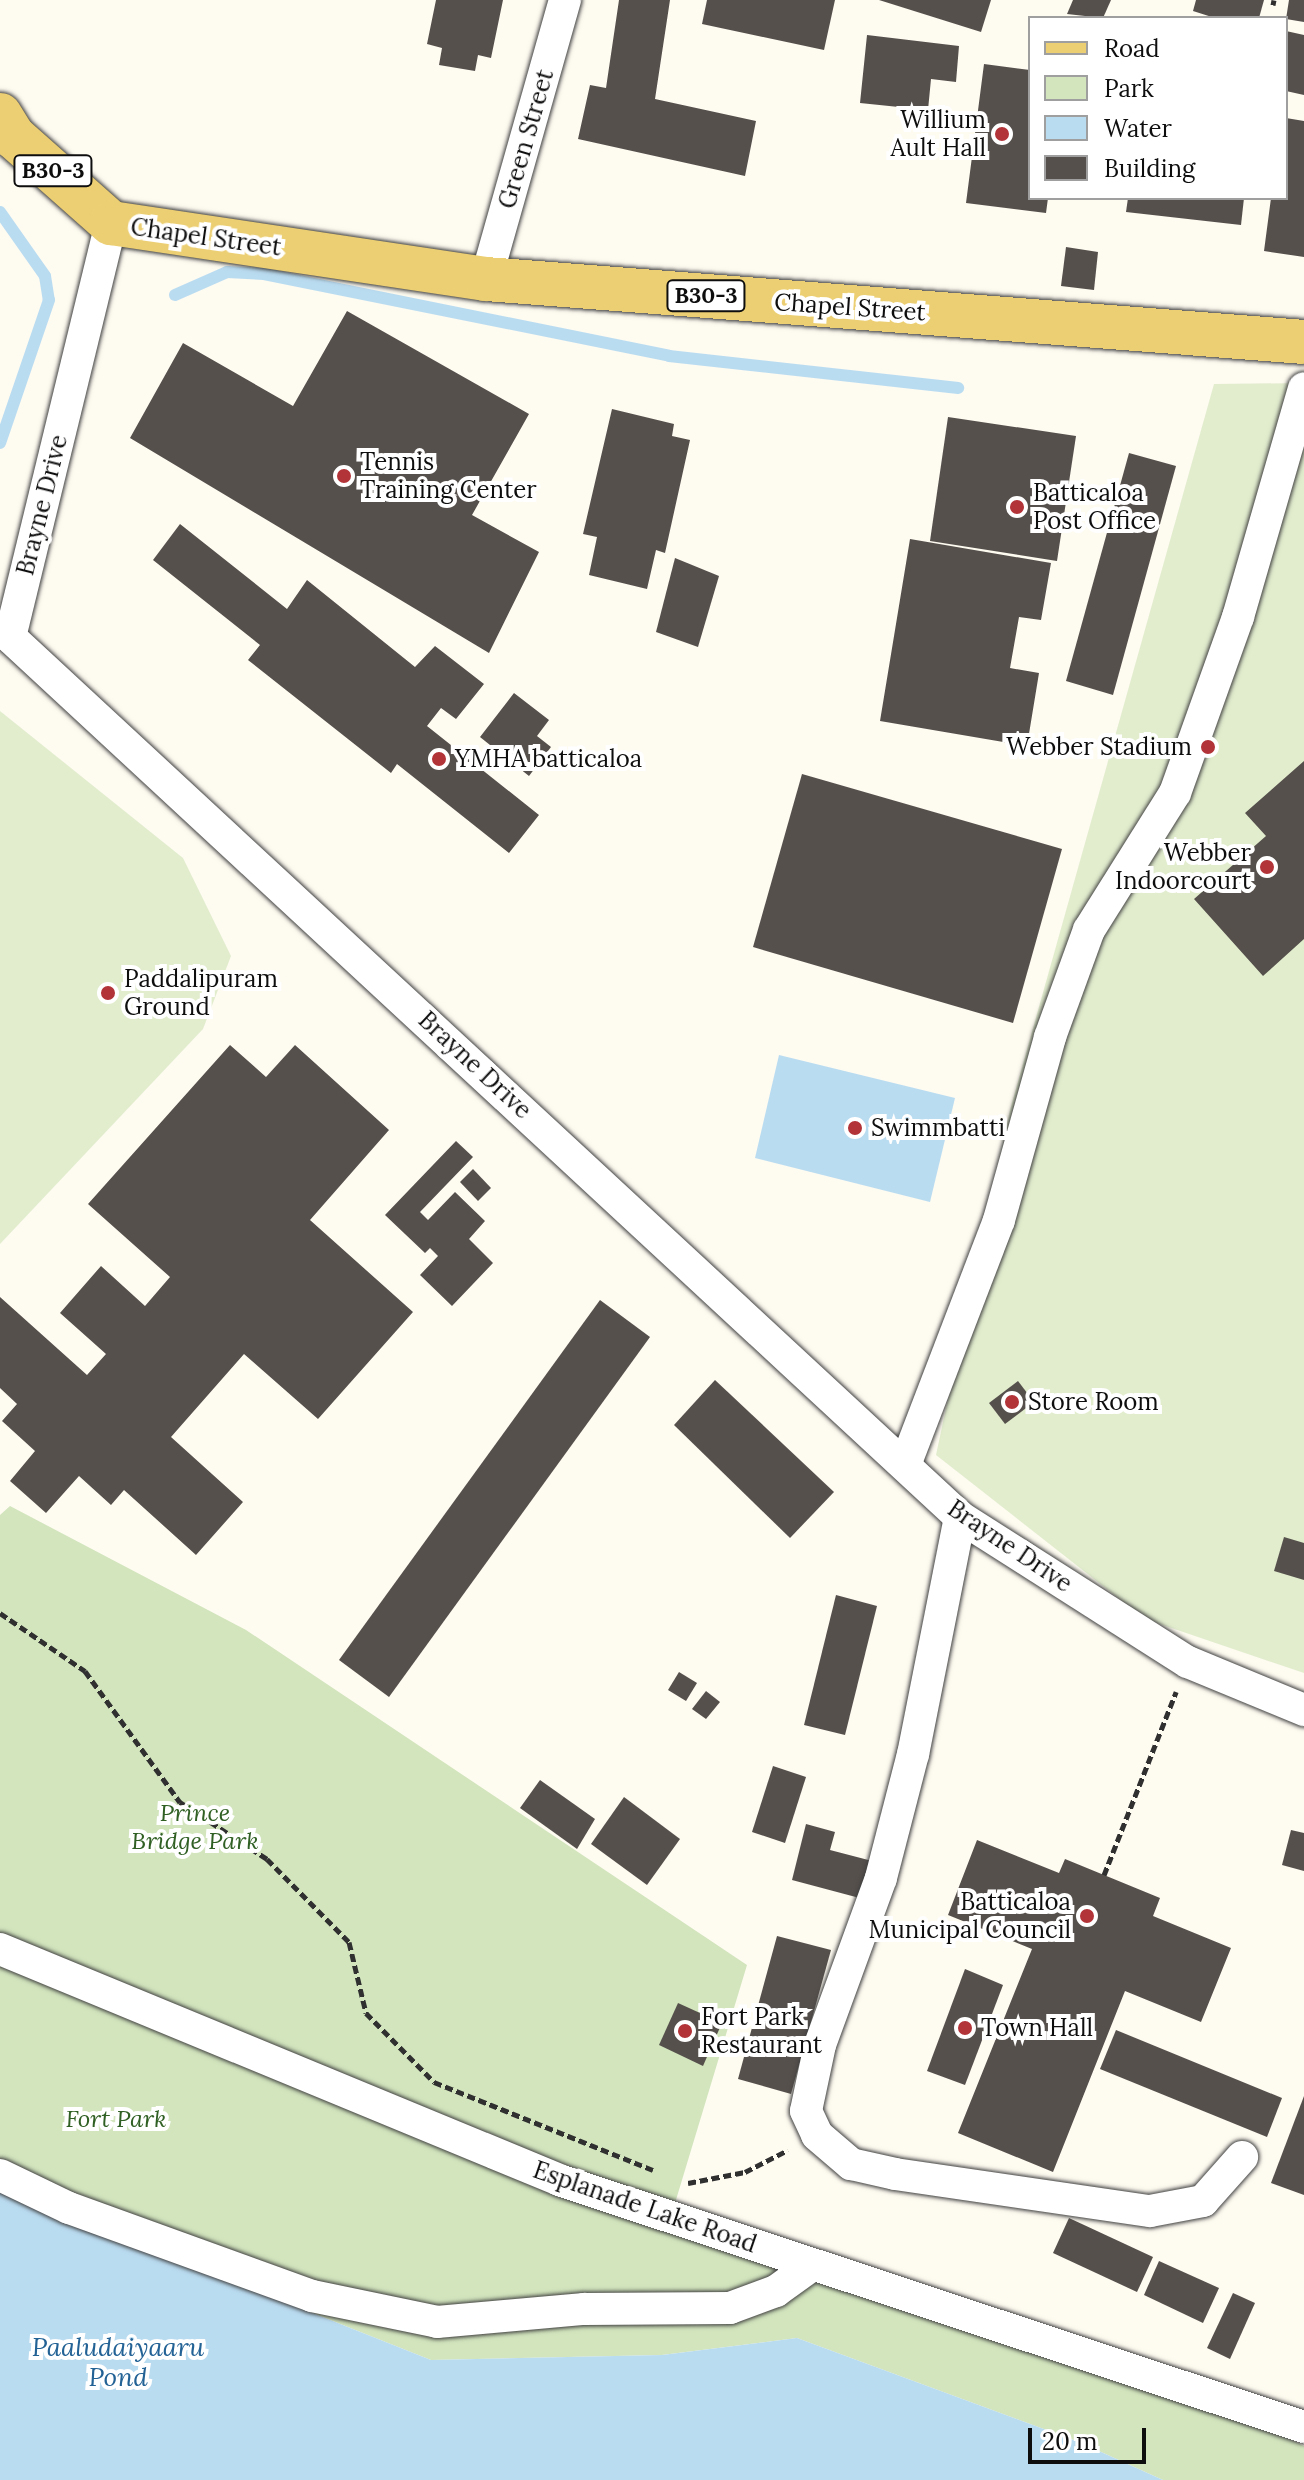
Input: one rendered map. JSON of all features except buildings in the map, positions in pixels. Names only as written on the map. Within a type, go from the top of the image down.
[{"type":"main road","name":"B30-3","points":[[0,115],[14,137],[111,223]]},
{"type":"main road","name":"Chapel Street","points":[[111,223],[486,279],[1304,342]]},
{"type":"street","name":"Green Street","points":[[486,279],[565,0]]},
{"type":"street","name":"Brayne Drive","points":[[111,223],[5,636],[960,1517],[1188,1662],[1304,1710]]},
{"type":"street","points":[[905,1465],[999,1220],[1050,1037],[1089,930],[1175,793],[1238,617],[1304,388]]},
{"type":"street","points":[[960,1517],[913,1754],[881,1878],[820,2045],[806,2111],[817,2135],[851,2164],[895,2174],[1150,2211],[1203,2201],[1242,2157]]},
{"type":"street","name":"Esplanade Lake Road","points":[[0,1949],[562,2181],[1304,2427]]},
{"type":"street","points":[[0,2175],[69,2208],[312,2296],[437,2322],[584,2309],[730,2308],[776,2291],[812,2265]]},
{"type":"path","points":[[0,1613],[85,1671],[180,1802],[267,1859],[349,1942],[366,2013],[434,2082],[659,2172]]},
{"type":"path","points":[[1104,1875],[1188,1662]]},
{"type":"path","points":[[673,2177],[687,2183],[745,2172],[817,2135]]},
{"type":"green space","name":"Webber Stadium","points":[[1304,383],[1304,1673],[1145,1619],[936,1455],[1010,1110],[1214,384]]},
{"type":"green space","name":"Paddalipuram Ground","points":[[0,711],[183,858],[231,956],[203,1029],[0,1244]]},
{"type":"green space","points":[[10,1506],[246,1630],[747,1965],[669,2223],[1196,2395],[1304,2446],[1304,2480],[1163,2480],[1079,2442],[797,2338],[662,2355],[431,2360],[0,2189],[0,1515]]},
{"type":"water","name":"Swimmbatti","points":[[779,1055],[955,1098],[930,1202],[755,1158]]},
{"type":"water","name":"Paaludaiyaaru Pond","points":[[0,2189],[431,2360],[662,2355],[797,2338],[1079,2442],[1163,2480],[0,2480]]},
{"type":"waterway","points":[[0,212],[45,276],[49,300],[0,443]]},
{"type":"waterway","points":[[175,295],[227,272],[264,274],[669,356],[958,388]]},
{"type":"place","name":"Willium Ault Hall","points":[[1002,134]]},
{"type":"place","name":"Tennis Training Center","points":[[344,476]]},
{"type":"place","name":"Batticaloa Post Office","points":[[1017,507]]},
{"type":"place","name":"Webber Stadium","points":[[1208,747]]},
{"type":"place","name":"YMHA batticaloa","points":[[439,759]]},
{"type":"place","name":"Webber Indoorcourt","points":[[1267,867]]},
{"type":"place","name":"Paddalipuram Ground","points":[[108,993]]},
{"type":"place","name":"Swimmbatti","points":[[855,1128]]},
{"type":"place","name":"Store Room","points":[[1012,1402]]},
{"type":"place","name":"Batticaloa Municipal Council","points":[[1087,1916]]},
{"type":"place","name":"Town Hall","points":[[965,2028]]},
{"type":"place","name":"Fort Park Restaurant","points":[[685,2031]]},
{"type":"park label","name":"Prince Bridge Park","points":[[195,1827]]},
{"type":"park label","name":"Fort Park","points":[[116,2119]]}]
